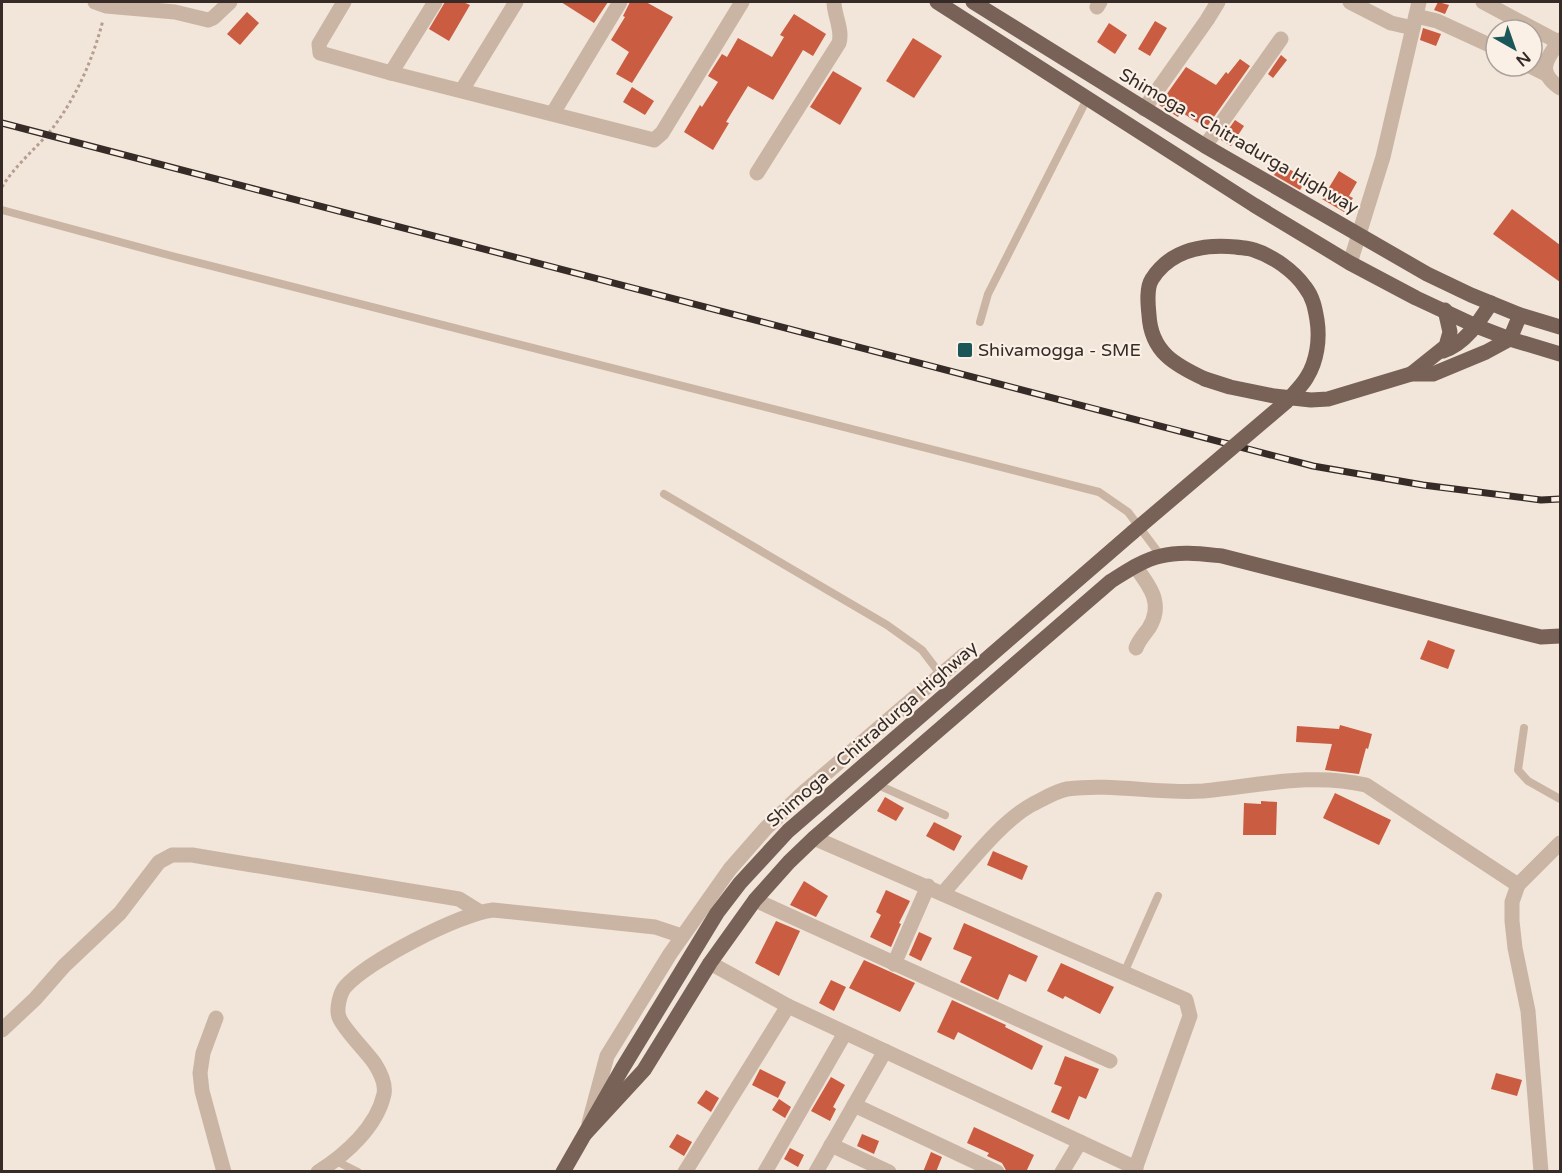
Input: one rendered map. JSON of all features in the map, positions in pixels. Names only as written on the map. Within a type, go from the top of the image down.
[{"type":"main road","points":[[937,2],[1254,205],[1350,263],[1476,326],[1560,354]]},
{"type":"main road","name":"Shimoga - Chitradurga Highway","points":[[973,2],[1205,146],[1427,274],[1520,315],[1560,327]]},
{"type":"main road","name":"Shimoga - Chitradurga Highway","points":[[563,1172],[622,1069],[717,914],[740,883],[788,831],[1286,402],[1307,377],[1318,348],[1318,329],[1315,304],[1307,288],[1295,274],[1254,249],[1218,246],[1191,249],[1170,260],[1151,281],[1148,301],[1149,322],[1158,346],[1173,363],[1205,379],[1230,387],[1274,396],[1311,400],[1339,396],[1412,374],[1433,374],[1486,352],[1510,339]]},
{"type":"main road","name":"Shimoga - Chitradurga Highway","points":[[1412,374],[1441,351],[1453,348],[1476,326],[1491,303]]},
{"type":"main road","points":[[1441,351],[1446,346],[1450,332],[1445,310]]},
{"type":"main road","points":[[1510,339],[1520,315]]},
{"type":"main road","points":[[585,1134],[644,1070],[710,963],[755,900],[789,862],[1111,581],[1135,566],[1161,556],[1188,553],[1222,556],[1541,637],[1560,636]]},
{"type":"street","points":[[100,4],[175,12],[208,20],[230,2]]},
{"type":"street","points":[[344,2],[319,44],[320,52],[392,73],[654,140],[659,137],[741,2]]},
{"type":"street","points":[[392,73],[435,2]]},
{"type":"street","points":[[462,90],[516,2]]},
{"type":"street","points":[[553,113],[620,2]]},
{"type":"street","points":[[757,173],[839,43],[841,36],[834,12],[834,2]]},
{"type":"street","points":[[1144,109],[1208,20],[1218,2]]},
{"type":"street","points":[[1350,2],[1391,23],[1416,15],[1437,21],[1484,43]]},
{"type":"street","points":[[1483,2],[1560,42],[1546,62],[1545,68],[1546,75],[1560,88]]},
{"type":"street","points":[[1350,263],[1383,157],[1416,15]]},
{"type":"street","points":[[1205,146],[1281,39]]},
{"type":"street","points":[[1135,566],[1152,590],[1157,606],[1154,620],[1138,641],[1136,648]]},
{"type":"street","points":[[585,1134],[607,1056],[682,936],[730,869],[766,828],[803,793],[964,655]]},
{"type":"street","points":[[943,893],[1007,823],[1032,804],[1065,790],[1093,788],[1203,791],[1318,778],[1366,784],[1518,885]]},
{"type":"street","points":[[710,963],[788,1006],[1080,1142],[1135,1170],[1190,1016],[1186,1000],[814,838]]},
{"type":"street","points":[[1540,1172],[1528,1011],[1515,948],[1512,902],[1518,885],[1560,843]]},
{"type":"street","points":[[2,1030],[120,913],[159,862],[172,855],[192,855],[459,899],[480,912]]},
{"type":"street","points":[[894,964],[928,886]]},
{"type":"street","points":[[755,900],[1110,1061]]},
{"type":"street","points":[[318,1172],[336,1161],[352,1147],[375,1116],[384,1093],[383,1080],[375,1064],[339,1017],[339,1002],[343,989],[360,973],[410,942],[480,912],[493,910],[655,927],[682,936]]},
{"type":"street","points":[[685,1172],[788,1006]]},
{"type":"street","points":[[216,1018],[203,1053],[200,1073],[202,1091],[224,1172]]},
{"type":"street","points":[[765,1172],[845,1033]]},
{"type":"street","points":[[816,1172],[885,1052]]},
{"type":"street","points":[[854,1105],[997,1172]]},
{"type":"street","points":[[1062,1172],[1080,1142]]},
{"type":"street","points":[[831,1145],[889,1172]]},
{"type":"lane","points":[[980,322],[988,294],[1088,97]]},
{"type":"lane","points":[[2,210],[184,259],[1099,492],[1128,512],[1161,556]]},
{"type":"lane","points":[[664,494],[887,625],[922,650],[941,675]]},
{"type":"lane","points":[[1524,728],[1518,770],[1528,780],[1560,799]]},
{"type":"lane","points":[[876,784],[945,815]]},
{"type":"lane","points":[[1124,973],[1158,896]]},
{"type":"lane","points":[[336,1161],[358,1172]]},
{"type":"path","points":[[2,186],[20,161],[47,135],[64,113],[96,50],[100,4]]},
{"type":"building","points":[[445,2],[463,2],[470,5],[449,41],[429,29]]},
{"type":"building","points":[[561,2],[608,2],[594,23]]},
{"type":"building","points":[[630,2],[646,2],[673,17],[632,83],[616,74],[629,52],[611,40],[625,17],[623,16]]},
{"type":"building","points":[[1438,2],[1449,5],[1445,14],[1434,10]]},
{"type":"building","points":[[247,12],[259,23],[240,45],[227,34]]},
{"type":"building","points":[[794,14],[826,34],[813,56],[803,50],[773,100],[748,86],[726,122],[729,123],[713,150],[684,132],[700,105],[702,107],[718,82],[708,76],[722,54],[727,57],[738,38],[772,57],[784,37],[780,35]]},
{"type":"building","points":[[1155,21],[1167,28],[1150,56],[1138,49]]},
{"type":"building","points":[[1109,23],[1127,35],[1115,54],[1097,42]]},
{"type":"building","points":[[1423,28],[1441,34],[1436,46],[1420,40]]},
{"type":"building","points":[[913,38],[942,56],[914,98],[886,81]]},
{"type":"building","points":[[1281,55],[1287,60],[1273,78],[1268,74]]},
{"type":"building","points":[[1240,59],[1250,66],[1206,128],[1181,112],[1178,117],[1159,105],[1186,67],[1216,85]]},
{"type":"building","points":[[833,71],[862,88],[840,125],[810,107]]},
{"type":"building","points":[[632,87],[654,101],[645,115],[623,102]]},
{"type":"building","points":[[1235,120],[1244,126],[1231,146],[1221,140]]},
{"type":"building","points":[[1280,164],[1307,179],[1300,190],[1274,175]]},
{"type":"building","points":[[1339,171],[1357,182],[1349,196],[1353,198],[1344,212],[1322,199]]},
{"type":"building","points":[[1512,209],[1560,245],[1560,282],[1493,234]]},
{"type":"building","points":[[1428,640],[1455,650],[1448,669],[1420,659]]},
{"type":"building","points":[[1340,725],[1372,734],[1359,774],[1325,770],[1332,744],[1296,742],[1297,726],[1339,729]]},
{"type":"building","points":[[1335,793],[1391,820],[1379,845],[1323,818]]},
{"type":"building","points":[[885,797],[904,808],[896,821],[877,811]]},
{"type":"building","points":[[1261,801],[1277,802],[1276,835],[1243,835],[1244,803],[1261,804]]},
{"type":"building","points":[[934,822],[962,836],[954,851],[926,836]]},
{"type":"building","points":[[993,851],[1028,866],[1022,880],[987,865]]},
{"type":"building","points":[[804,881],[828,896],[816,917],[790,905]]},
{"type":"building","points":[[886,890],[910,901],[891,947],[870,937],[881,915],[876,912]]},
{"type":"building","points":[[776,921],[800,931],[779,976],[755,963]]},
{"type":"building","points":[[964,923],[1038,956],[1026,982],[1009,974],[998,1000],[960,982],[972,957],[953,949]]},
{"type":"building","points":[[919,932],[932,938],[921,961],[909,955]]},
{"type":"building","points":[[864,960],[915,983],[900,1012],[849,988]]},
{"type":"building","points":[[1061,963],[1114,987],[1100,1014],[1065,996],[1063,999],[1047,991]]},
{"type":"building","points":[[831,980],[846,987],[834,1011],[819,1003]]},
{"type":"building","points":[[952,1000],[1006,1025],[1005,1027],[1043,1046],[1032,1070],[958,1032],[954,1040],[937,1032]]},
{"type":"building","points":[[1065,1056],[1099,1069],[1086,1099],[1079,1096],[1069,1120],[1051,1112],[1062,1087],[1054,1084]]},
{"type":"building","points":[[760,1069],[786,1082],[778,1098],[752,1085]]},
{"type":"building","points":[[1496,1073],[1522,1080],[1517,1096],[1491,1089]]},
{"type":"building","points":[[831,1077],[845,1085],[833,1107],[836,1109],[830,1121],[811,1111]]},
{"type":"building","points":[[706,1090],[719,1098],[711,1112],[697,1103]]},
{"type":"building","points":[[779,1099],[791,1107],[785,1118],[772,1110]]},
{"type":"building","points":[[974,1127],[1034,1155],[1026,1172],[1007,1172],[1002,1163],[987,1156],[989,1153],[967,1143]]},
{"type":"building","points":[[677,1134],[692,1142],[684,1156],[669,1147]]},
{"type":"building","points":[[862,1134],[879,1141],[874,1154],[857,1146]]},
{"type":"building","points":[[790,1148],[804,1155],[798,1167],[784,1159]]},
{"type":"building","points":[[931,1152],[942,1157],[936,1172],[923,1172]]},
{"type":"railway","points":[[2,123],[1313,466],[1423,485],[1541,500],[1560,499]]},
{"type":"place","name":"Shivamogga - SME","points":[[965,350]]}]
